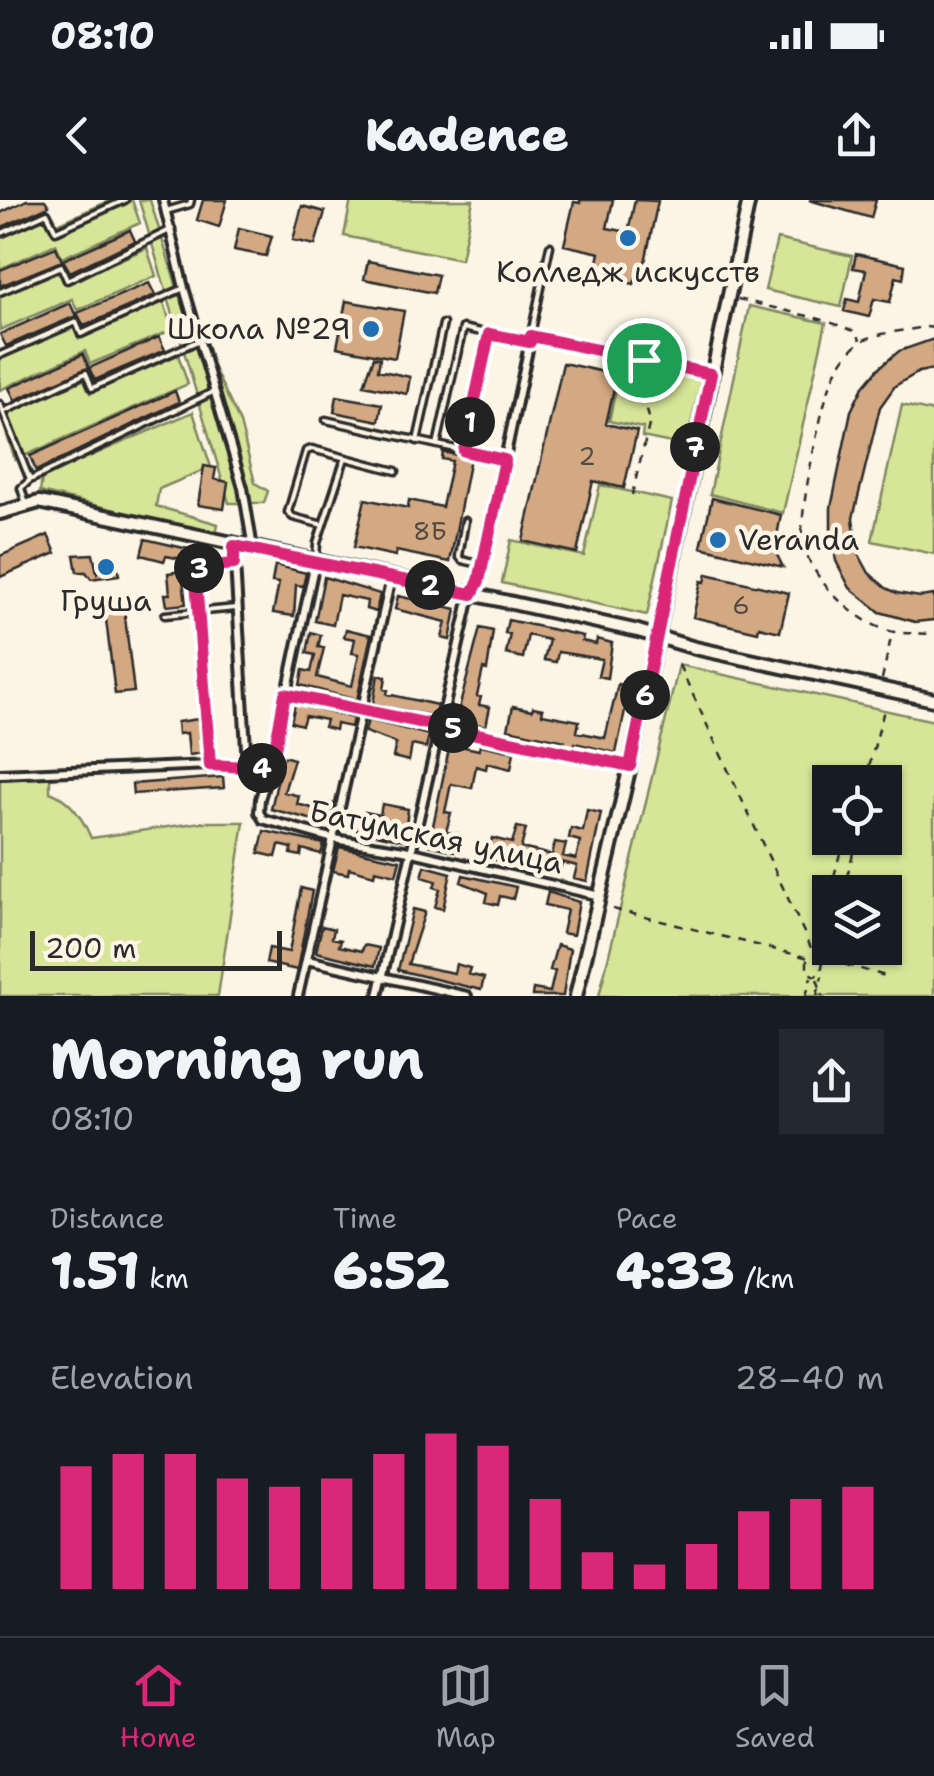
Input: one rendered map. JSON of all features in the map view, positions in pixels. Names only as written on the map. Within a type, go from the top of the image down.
[{"type":"main road","points":[[576,996],[630,766],[749,200]]},
{"type":"main road","points":[[0,513],[39,502],[472,594],[934,700]]},
{"type":"street","points":[[162,200],[243,488],[253,549]]},
{"type":"street","points":[[378,996],[440,725],[482,565],[530,339],[711,374]]},
{"type":"street","points":[[234,546],[247,765]]},
{"type":"street","points":[[0,774],[210,765],[268,768],[316,562]]},
{"type":"street","points":[[298,996],[392,578]]},
{"type":"street","points":[[285,694],[630,766]]},
{"type":"street","name":"Батумская улица","points":[[268,768],[259,812],[263,819],[334,839],[412,852],[600,896]]},
{"type":"street","points":[[307,960],[467,996]]},
{"type":"lane","points":[[0,234],[48,213],[56,231],[125,200]]},
{"type":"lane","points":[[166,210],[190,201]]},
{"type":"lane","points":[[0,292],[61,266],[67,280],[172,229]]},
{"type":"lane","points":[[438,445],[463,328],[530,339],[550,246]]},
{"type":"lane","points":[[0,355],[76,322],[81,334],[184,288]]},
{"type":"lane","points":[[417,440],[442,324]]},
{"type":"lane","points":[[464,451],[489,334]]},
{"type":"lane","points":[[3,412],[86,374],[92,388],[200,340]]},
{"type":"lane","points":[[26,504],[21,488],[30,480],[215,391]]},
{"type":"lane","points":[[0,404],[30,480]]},
{"type":"lane","points":[[326,420],[505,460]]},
{"type":"lane","points":[[0,432],[9,428]]},
{"type":"lane","points":[[324,525],[293,517],[288,512],[304,454],[312,449],[396,471]]},
{"type":"lane","points":[[316,562],[345,458]]},
{"type":"lane","points":[[465,521],[459,556],[482,565]]},
{"type":"lane","points":[[210,765],[195,568],[234,564]]},
{"type":"lane","points":[[165,615],[236,608]]},
{"type":"path","points":[[727,297],[824,320],[857,332],[861,341]]},
{"type":"path","points":[[934,328],[861,341],[828,386],[802,534],[811,562],[830,592],[856,615],[892,632],[934,634]]},
{"type":"path","points":[[632,496],[650,421],[637,376],[644,360]]},
{"type":"path","points":[[880,688],[892,632]]},
{"type":"path","points":[[679,665],[812,950]]},
{"type":"path","points":[[869,765],[884,710]]},
{"type":"path","points":[[613,909],[812,957]]},
{"type":"path","points":[[809,958],[805,966],[824,996]]},
{"type":"path","points":[[840,965],[889,977]]},
{"type":"path","points":[[806,996],[814,976],[824,967]]},
{"type":"path","points":[[816,996],[824,967]]},
{"type":"green space","points":[[111,200],[132,200],[140,223],[62,258],[56,244],[0,269],[0,238],[46,217],[51,227]]},
{"type":"green space","points":[[139,200],[150,200],[180,297],[240,423],[255,483],[268,491],[264,503],[229,503]]},
{"type":"green space","points":[[351,200],[473,200],[461,259],[344,236]]},
{"type":"green space","points":[[777,239],[852,256],[841,307],[765,290]]},
{"type":"green space","points":[[147,248],[156,276],[77,310],[72,299],[0,330],[0,295],[59,270],[66,283]]},
{"type":"green space","points":[[164,302],[172,330],[90,364],[85,351],[0,390],[0,358],[73,326],[79,339]]},
{"type":"green space","points":[[749,306],[826,323],[783,513],[710,494]]},
{"type":"green space","points":[[178,355],[188,384],[15,460],[1,417],[85,379],[90,393]]},
{"type":"green space","points":[[623,358],[702,376],[686,446],[642,437],[643,428],[609,421]]},
{"type":"green space","points":[[902,405],[934,412],[934,554],[872,541]]},
{"type":"green space","points":[[193,412],[211,467],[159,489],[156,506],[218,524],[216,534],[40,492],[42,477]]},
{"type":"green space","points":[[600,485],[672,501],[647,615],[502,583],[511,540],[584,556]]},
{"type":"green space","points":[[679,665],[934,721],[934,996],[599,996]]},
{"type":"green space","points":[[50,776],[50,792],[75,810],[91,838],[202,822],[244,822],[218,996],[0,996],[0,780]]},
{"type":"building","points":[[27,200],[45,200],[49,206],[0,228],[0,213]]},
{"type":"building","points":[[203,200],[227,200],[219,227],[197,220]]},
{"type":"building","points":[[613,200],[607,228],[628,232],[635,200],[658,201],[644,267],[639,266],[634,284],[595,275],[600,253],[564,245],[574,202]]},
{"type":"building","points":[[809,200],[876,200],[871,218]]},
{"type":"building","points":[[302,206],[325,212],[315,245],[293,240]]},
{"type":"building","points":[[239,228],[272,236],[266,256],[234,250]]},
{"type":"building","points":[[130,230],[135,241],[70,272],[63,260]]},
{"type":"building","points":[[56,247],[62,261],[0,286],[0,270]]},
{"type":"building","points":[[856,254],[905,265],[903,279],[896,277],[890,302],[874,299],[869,317],[844,311],[847,299],[859,302],[866,270],[853,268]]},
{"type":"building","points":[[368,261],[438,275],[434,293],[364,279]]},
{"type":"building","points":[[149,283],[155,295],[84,326],[77,313]]},
{"type":"building","points":[[346,301],[404,311],[395,358],[337,347]]},
{"type":"building","points":[[70,303],[76,316],[6,346],[0,334]]},
{"type":"building","points":[[159,337],[165,350],[95,380],[89,368]]},
{"type":"building","points":[[934,339],[934,369],[919,372],[895,386],[880,407],[853,518],[857,551],[869,573],[897,593],[934,595],[934,620],[915,622],[880,612],[850,588],[836,561],[831,508],[851,411],[863,387],[899,351]]},
{"type":"building","points":[[83,354],[89,368],[15,400],[9,388]]},
{"type":"building","points":[[374,357],[380,358],[378,370],[410,377],[407,394],[364,385]]},
{"type":"building","points":[[563,363],[617,375],[606,424],[637,431],[624,488],[593,481],[577,553],[523,541]]},
{"type":"building","points":[[175,391],[179,402],[36,471],[30,456]]},
{"type":"building","points":[[337,396],[382,404],[379,421],[334,412]]},
{"type":"building","points":[[443,452],[470,458],[450,562],[354,547],[365,499],[408,508],[409,500],[442,507],[452,461],[442,459]]},
{"type":"building","points":[[204,466],[216,468],[214,479],[228,482],[224,509],[198,505]]},
{"type":"building","points":[[712,498],[781,515],[776,541],[783,567],[701,547]]},
{"type":"building","points":[[48,535],[56,553],[0,577],[0,556]]},
{"type":"building","points":[[145,539],[201,552],[198,562],[166,556],[164,561],[141,555]]},
{"type":"building","points":[[93,554],[97,573],[104,557],[115,556],[119,575],[91,579],[86,572],[77,572],[74,555]]},
{"type":"building","points":[[275,565],[306,573],[303,586],[296,585],[294,616],[273,613],[279,583],[272,582]]},
{"type":"building","points":[[182,571],[186,604],[167,606],[168,573]]},
{"type":"building","points":[[707,574],[789,593],[780,632],[759,627],[758,632],[693,617],[701,581],[705,582]]},
{"type":"building","points":[[324,577],[380,594],[376,612],[366,609],[367,601],[339,595],[333,625],[315,621]]},
{"type":"building","points":[[398,596],[456,609],[450,640],[442,638],[446,622],[395,609]]},
{"type":"building","points":[[123,601],[134,692],[115,694],[104,603]]},
{"type":"building","points":[[508,620],[583,636],[582,641],[612,643],[607,678],[598,676],[602,659],[558,652],[556,662],[544,660],[549,640],[528,635],[523,658],[506,654]]},
{"type":"building","points":[[480,628],[493,631],[487,670],[483,669],[477,696],[481,697],[479,705],[490,707],[486,726],[456,720]]},
{"type":"building","points":[[346,629],[371,635],[357,700],[300,685],[303,670],[311,672],[315,655],[307,653],[311,632],[321,635],[318,647],[324,648],[317,677],[352,686],[359,654],[352,653],[355,639],[344,637]]},
{"type":"building","points":[[378,675],[386,677],[387,694],[437,705],[434,716],[373,704]]},
{"type":"building","points":[[618,684],[630,687],[616,753],[575,743],[574,748],[564,746],[565,741],[508,729],[513,706],[532,710],[533,707],[543,709],[542,714],[579,721],[577,732],[605,738]]},
{"type":"building","points":[[295,704],[353,718],[351,727],[336,724],[335,730],[324,727],[326,720],[305,716],[302,725],[291,722]]},
{"type":"building","points":[[199,719],[203,753],[189,755],[187,733],[178,734],[177,722]]},
{"type":"building","points":[[368,720],[429,735],[426,748],[412,745],[409,761],[393,757],[396,743],[365,732]]},
{"type":"building","points":[[450,744],[514,752],[511,769],[487,763],[486,769],[476,766],[472,788],[451,784],[445,812],[451,813],[446,832],[459,834],[455,851],[429,845]]},
{"type":"building","points":[[283,756],[294,759],[284,792],[299,796],[297,804],[319,810],[324,810],[326,802],[334,804],[329,824],[271,809]]},
{"type":"building","points":[[223,777],[224,788],[133,794],[132,784]]},
{"type":"building","points":[[382,804],[408,809],[404,840],[343,827],[345,817],[363,820],[365,812],[380,815]]},
{"type":"building","points":[[587,810],[601,813],[587,881],[574,878],[577,866],[562,862],[559,874],[525,867],[527,858],[499,850],[496,860],[487,858],[492,838],[512,843],[517,827],[526,829],[521,848],[552,855],[555,842],[566,844],[563,856],[576,859],[580,841],[569,838],[571,828],[583,831]]},
{"type":"building","points":[[264,831],[324,844],[321,854],[302,849],[301,856],[291,854],[292,848],[279,845],[276,857],[259,853]]},
{"type":"building","points":[[339,847],[400,860],[396,875],[375,870],[374,875],[349,868],[348,874],[333,871]]},
{"type":"building","points":[[425,866],[451,873],[443,909],[435,907],[440,889],[434,887],[436,881],[422,877]]},
{"type":"building","points":[[463,875],[516,887],[513,899],[500,896],[498,905],[486,902],[488,893],[461,882]]},
{"type":"building","points":[[301,888],[312,891],[297,970],[266,963],[269,948],[289,952]]},
{"type":"building","points":[[548,892],[579,902],[573,935],[562,933],[567,910],[545,905]]},
{"type":"building","points":[[413,909],[425,912],[408,964],[454,973],[456,964],[470,968],[468,974],[484,978],[481,990],[398,970]]},
{"type":"building","points":[[322,926],[334,929],[332,938],[341,940],[339,946],[362,951],[364,945],[379,948],[375,966],[316,952]]},
{"type":"building","points":[[557,945],[570,949],[563,996],[532,996],[533,989],[550,992],[555,971],[550,970]]},
{"type":"place","name":"Колледж искусств","points":[[628,238]]},
{"type":"place","name":"Школа №29","points":[[371,329]]},
{"type":"place","name":"Veranda","points":[[718,540]]},
{"type":"place","name":"Груша","points":[[106,567]]},
{"type":"route","points":[[489,334],[530,342],[531,336],[644,360],[711,374],[630,766],[285,694],[268,768],[210,765],[195,568],[234,564],[234,546],[472,594],[479,581],[505,460],[464,451],[489,334]]}]
